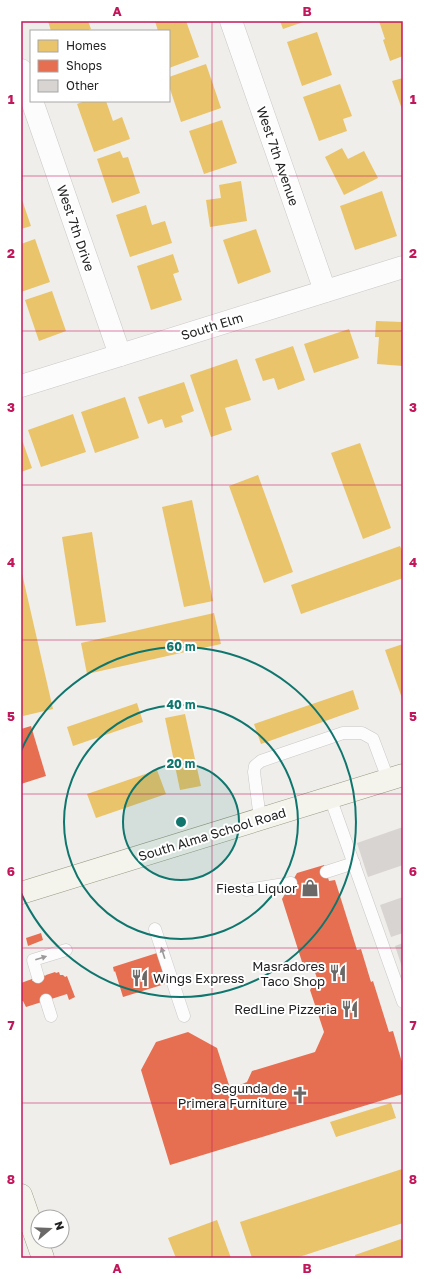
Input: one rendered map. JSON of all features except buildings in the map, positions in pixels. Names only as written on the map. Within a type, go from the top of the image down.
[{"type":"main road","name":"South Alma School Road","points":[[21,893],[396,777]]},
{"type":"main road","points":[[21,1195],[43,1258]]},
{"type":"street","name":"West 7th Avenue","points":[[231,21],[325,291]]},
{"type":"street","name":"West 7th Drive","points":[[21,70],[30,97]]},
{"type":"street","name":"West 7th Drive","points":[[32,102],[120,355]]},
{"type":"street","name":"South Elm","points":[[21,386],[403,267]]},
{"type":"lane","points":[[260,819],[254,772],[255,766],[261,761],[275,755],[343,734],[362,733],[373,739],[396,777]]},
{"type":"lane","points":[[330,797],[403,1002]]},
{"type":"lane","points":[[326,872],[354,863]]},
{"type":"lane","points":[[246,890],[291,883]]},
{"type":"lane","points":[[155,929],[184,1016]]},
{"type":"lane","points":[[38,977],[32,960],[66,950]]},
{"type":"lane","points":[[46,1000],[51,1016]]},
{"type":"place","name":"Fiesta Liquor","points":[[310,888]]},
{"type":"place","name":"Masradores Taco Shop","points":[[338,973]]},
{"type":"place","name":"Wings Express","points":[[140,978]]},
{"type":"place","name":"RedLine Pizzeria","points":[[350,1009]]},
{"type":"place","name":"Segunda de Primera Furniture","points":[[300,1095]]}]
